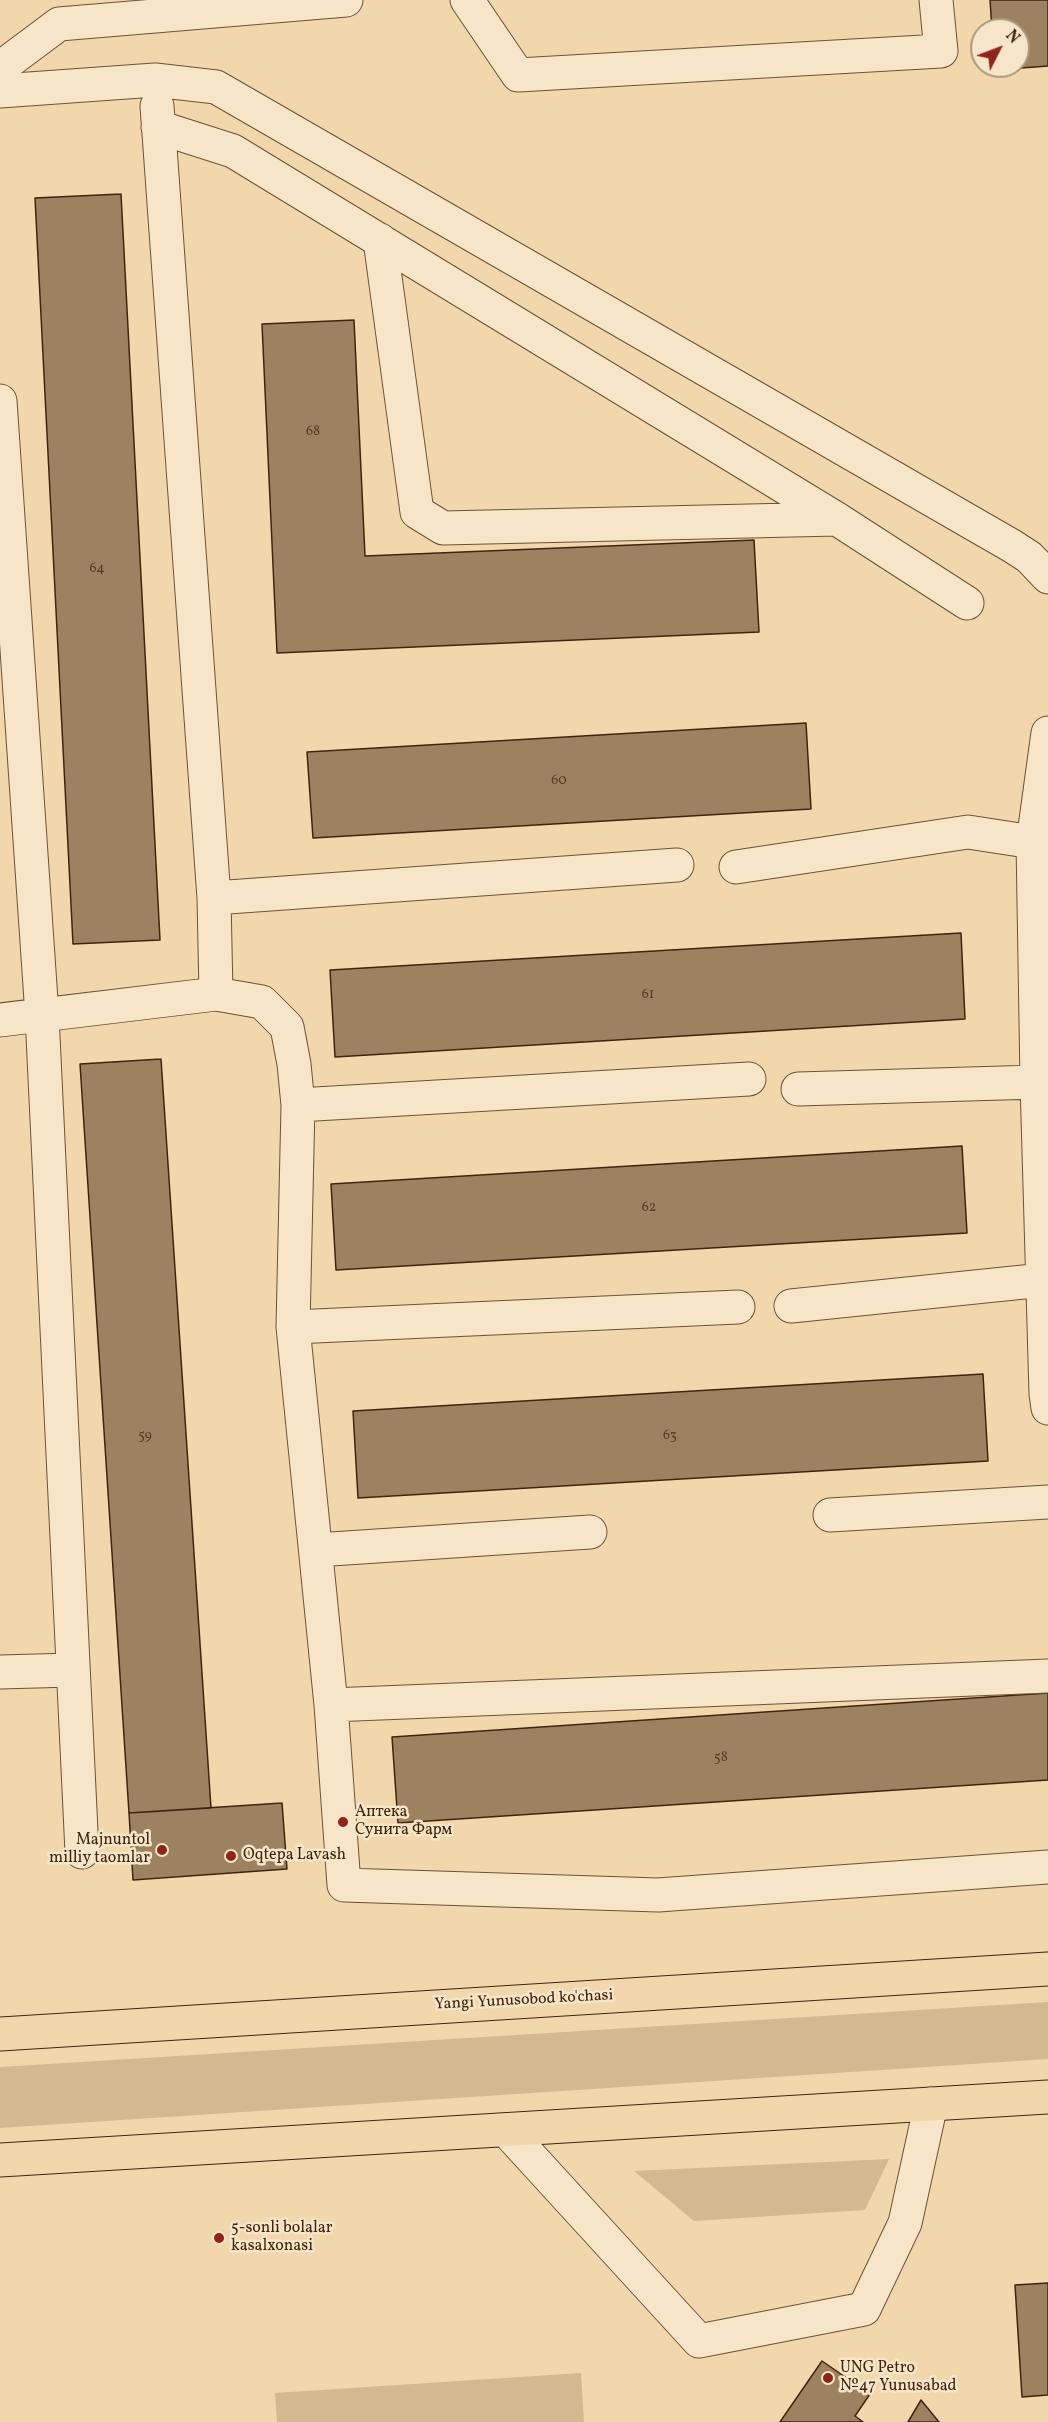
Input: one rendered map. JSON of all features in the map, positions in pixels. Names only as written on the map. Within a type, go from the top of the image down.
[{"type":"main road","name":"Yangi Yunusobod ko'chasi","points":[[0,2034],[1048,1970]]},
{"type":"main road","points":[[0,2160],[1048,2097]]},
{"type":"street","points":[[0,68],[59,24],[346,0]]},
{"type":"street","points":[[467,0],[518,75],[940,51],[936,0]]},
{"type":"street","points":[[0,91],[155,80],[216,87],[1012,546],[1029,557],[1048,577]]},
{"type":"street","points":[[155,80],[214,898],[216,994]]},
{"type":"street","points":[[158,127],[233,151],[837,519],[967,603]]},
{"type":"street","points":[[381,240],[417,512],[443,528],[837,519]]},
{"type":"street","points":[[0,401],[42,1015],[82,1852]]},
{"type":"street","points":[[1048,733],[1033,842],[1037,1082],[1048,1408]]},
{"type":"street","points":[[736,867],[968,832],[1033,842]]},
{"type":"street","points":[[214,898],[677,865]]},
{"type":"street","points":[[0,1020],[216,994],[262,1002],[287,1028],[294,1064],[298,1105],[293,1327],[331,1705],[344,1885],[658,1895],[1048,1867]]},
{"type":"street","points":[[298,1105],[750,1078]]},
{"type":"street","points":[[798,1089],[1037,1082]]},
{"type":"street","points":[[791,1306],[1043,1280]]},
{"type":"street","points":[[293,1327],[738,1307]]},
{"type":"street","points":[[830,1515],[1048,1502]]},
{"type":"street","points":[[316,1550],[590,1532]]},
{"type":"street","points":[[0,1672],[73,1670]]},
{"type":"street","points":[[331,1705],[1048,1676]]},
{"type":"street","points":[[506,2130],[699,2341],[864,2309],[905,2223],[931,2104]]},
{"type":"shaded area","points":[[1048,2002],[1048,2059],[0,2128],[0,2067]]},
{"type":"shaded area","points":[[889,2159],[865,2210],[694,2221],[634,2171]]},
{"type":"shaded area","points":[[581,2373],[584,2422],[277,2422],[275,2393]]},
{"type":"building","points":[[990,0],[1048,0],[1048,66],[1030,67],[1030,18],[991,18]]},
{"type":"building","points":[[121,194],[160,940],[73,944],[35,198]]},
{"type":"building","points":[[354,320],[365,556],[754,540],[759,632],[277,653],[262,324]]},
{"type":"building","points":[[806,723],[811,809],[313,838],[307,752]]},
{"type":"building","points":[[961,933],[965,1019],[335,1057],[330,970]]},
{"type":"building","points":[[161,1059],[211,1808],[129,1813],[80,1064]]},
{"type":"building","points":[[962,1146],[967,1233],[336,1270],[331,1184]]},
{"type":"building","points":[[983,1374],[988,1461],[358,1498],[353,1411]]},
{"type":"building","points":[[1048,1693],[1048,1780],[398,1823],[392,1737]]},
{"type":"building","points":[[282,1803],[287,1869],[133,1880],[129,1813]]},
{"type":"building","points":[[1048,2283],[1048,2395],[1022,2397],[1015,2285]]},
{"type":"building","name":"UNG Petro №47 Yunusabad","points":[[822,2361],[870,2394],[855,2416],[863,2422],[780,2422]]},
{"type":"building","name":"UNG Petro №47 Yunusabad","points":[[921,2400],[939,2422],[908,2422]]},
{"type":"place","name":"Аптека Сунита Фарм","points":[[343,1822]]},
{"type":"place","name":"Majnuntol milliy taomlar","points":[[162,1850]]},
{"type":"place","name":"Oqtepa Lavash","points":[[231,1856]]},
{"type":"place","name":"5-sonli bolalar kasalxonasi","points":[[219,2238]]},
{"type":"place","name":"UNG Petro №47 Yunusabad","points":[[828,2378]]}]
